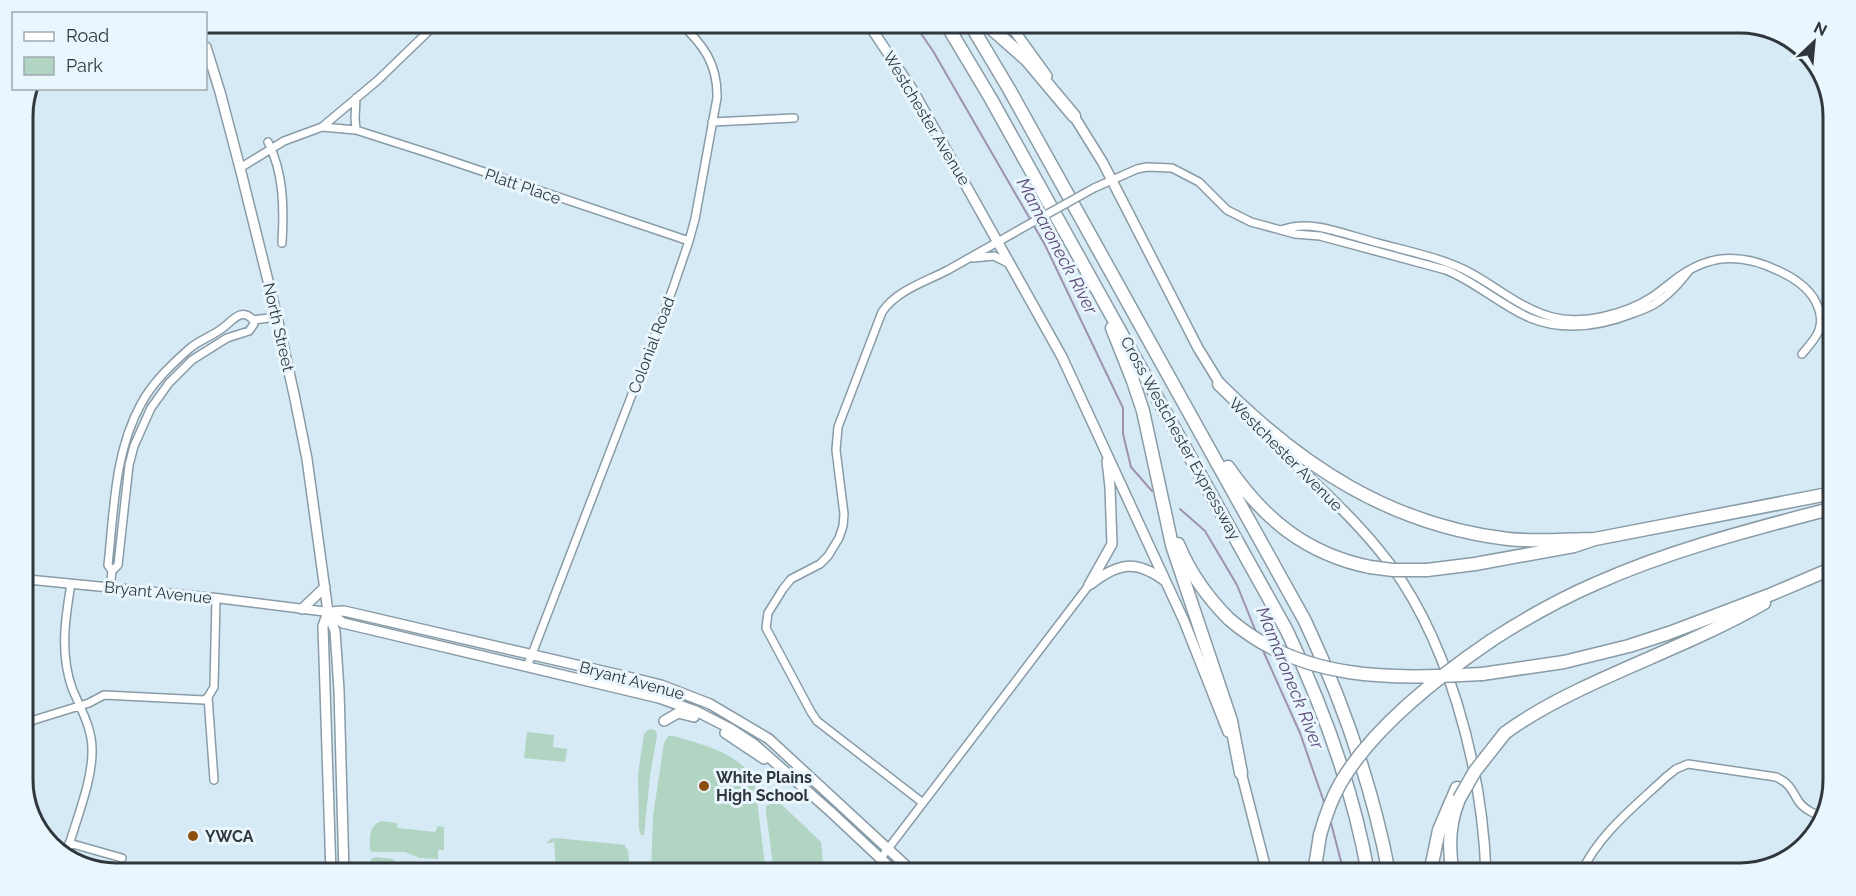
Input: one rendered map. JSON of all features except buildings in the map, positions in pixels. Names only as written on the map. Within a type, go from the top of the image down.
[{"type":"highway","name":"Cross Westchester Expressway","points":[[952,33],[996,107],[1268,593],[1322,709],[1354,808],[1366,863]]},
{"type":"highway","name":"Cross Westchester Expressway","points":[[976,33],[1285,584],[1322,658],[1358,752],[1387,863]]},
{"type":"highway","points":[[996,33],[1027,60],[1074,116]]},
{"type":"highway","points":[[1083,264],[1133,381],[1143,411],[1172,545],[1231,721],[1242,773]]},
{"type":"highway","points":[[1219,384],[1260,423],[1301,457],[1347,486],[1396,509],[1448,527],[1499,537],[1542,541],[1595,539]]},
{"type":"highway","points":[[1186,407],[1244,490],[1273,520],[1289,533],[1317,549],[1338,559],[1370,567],[1427,570],[1475,564],[1823,495]]},
{"type":"highway","points":[[1156,468],[1168,516],[1182,555],[1203,591],[1229,619],[1248,635],[1271,649],[1321,668],[1403,675],[1482,674],[1538,667],[1614,650],[1662,635],[1823,572]]},
{"type":"highway","points":[[1316,863],[1320,835],[1336,792],[1367,747],[1428,688],[1492,640],[1557,602],[1628,570],[1706,543],[1823,510]]},
{"type":"highway","points":[[1432,863],[1438,830],[1445,811],[1505,733],[1542,708],[1749,612],[1795,585]]},
{"type":"highway","points":[[1452,863],[1450,833],[1458,794]]},
{"type":"main road","name":"Westchester Avenue","points":[[874,33],[912,88],[1062,357],[1167,583],[1213,689],[1242,773],[1264,863]]},
{"type":"main road","name":"Westchester Avenue","points":[[1016,33],[1074,116],[1112,180],[1198,348],[1219,384],[1244,415],[1378,548],[1395,570],[1416,605],[1439,656],[1461,720],[1477,787],[1485,863]]},
{"type":"main road","name":"North Street","points":[[207,50],[240,168],[277,317],[307,459],[328,612],[335,631],[344,863]]},
{"type":"main road","points":[[1089,585],[1109,552],[1113,540],[1110,477],[1104,447]]},
{"type":"main road","points":[[1089,585],[1112,569],[1130,566],[1147,570],[1167,583]]},
{"type":"main road","points":[[302,609],[325,587]]},
{"type":"main road","name":"Bryant Avenue","points":[[328,612],[344,611],[532,654],[661,685],[697,698],[770,739],[903,863]]},
{"type":"main road","name":"North Street","points":[[328,612],[323,626],[331,863]]},
{"type":"main road","name":"Bryant Avenue","points":[[328,612],[343,623],[659,698],[690,709],[742,736],[781,767],[885,863]]},
{"type":"main road","points":[[664,721],[678,713],[689,714],[781,767]]},
{"type":"street","points":[[240,168],[270,146],[322,127],[378,80],[427,33]]},
{"type":"street","name":"Colonial Road","points":[[526,667],[689,242],[717,91],[711,60],[692,33]]},
{"type":"street","points":[[356,98],[356,130]]},
{"type":"street","points":[[712,122],[794,118]]},
{"type":"street","name":"Platt Place","points":[[322,127],[356,130],[689,242]]},
{"type":"street","points":[[270,146],[279,176],[284,209],[282,243]]},
{"type":"street","points":[[923,803],[817,721],[766,628],[766,619],[791,579],[820,564],[839,538],[844,514],[836,450],[838,427],[882,312],[899,294],[968,259],[1094,188],[1127,172],[1147,167],[1172,168],[1199,182],[1227,210],[1251,222],[1281,230],[1289,227],[1317,227],[1439,260],[1472,274],[1532,310],[1565,319],[1595,318],[1640,304],[1688,272],[1713,260],[1733,257],[1767,265],[1795,280],[1816,302],[1821,319],[1817,337],[1802,354]]},
{"type":"street","points":[[968,259],[994,256],[1012,266]]},
{"type":"street","points":[[110,587],[112,571],[108,565],[120,464],[125,440],[141,402],[160,376],[191,347],[222,329],[238,315],[249,316],[254,324],[249,331],[227,338],[192,360],[158,396],[144,422],[129,465],[118,566],[112,571]]},
{"type":"street","points":[[253,320],[277,317]]},
{"type":"street","points":[[222,329],[227,338]]},
{"type":"street","points":[[160,376],[169,383]]},
{"type":"street","points":[[120,464],[129,465]]},
{"type":"street","name":"Bryant Avenue","points":[[33,580],[216,598],[328,612]]},
{"type":"street","points":[[68,847],[91,762],[91,737],[73,688],[64,651],[66,613],[71,584]]},
{"type":"street","points":[[880,858],[1089,585]]},
{"type":"street","points":[[214,780],[208,698],[214,687],[216,598]]},
{"type":"street","points":[[33,721],[104,695],[204,700],[208,698]]},
{"type":"street","points":[[1586,863],[1609,832],[1666,777],[1676,769],[1688,764],[1776,777],[1787,782],[1800,802],[1808,811],[1815,814]]},
{"type":"street","points":[[69,843],[122,858]]},
{"type":"green space","points":[[652,729],[656,731],[657,736],[644,835],[641,835],[638,774],[644,734]]},
{"type":"green space","points":[[527,732],[554,735],[553,747],[567,749],[565,762],[524,758]]},
{"type":"green space","points":[[668,736],[674,736],[709,747],[732,758],[749,773],[755,784],[765,863],[651,863],[653,816],[664,743]]},
{"type":"green space","points":[[774,802],[781,804],[821,842],[823,863],[773,863],[766,806]]},
{"type":"green space","points":[[381,821],[397,823],[398,828],[435,832],[438,826],[444,827],[444,850],[438,850],[438,859],[420,858],[405,852],[372,852],[370,850],[371,833],[374,826]]},
{"type":"green space","points":[[551,839],[626,845],[629,863],[555,863],[554,840],[552,843],[546,843]]},
{"type":"green space","points":[[376,857],[393,859],[395,863],[371,863],[371,859]]},
{"type":"waterway","name":"Mamaroneck River","points":[[921,33],[1045,245],[1123,408],[1123,434],[1131,467],[1152,491]]},
{"type":"waterway","name":"Mamaroneck River","points":[[1180,509],[1205,531],[1237,585],[1256,632]]},
{"type":"waterway","name":"Mamaroneck River","points":[[1261,646],[1300,733],[1325,805]]},
{"type":"waterway","name":"Mamaroneck River","points":[[1330,819],[1341,863]]},
{"type":"place","name":"White Plains High School","points":[[704,786]]},
{"type":"place","name":"YWCA","points":[[193,836]]}]
